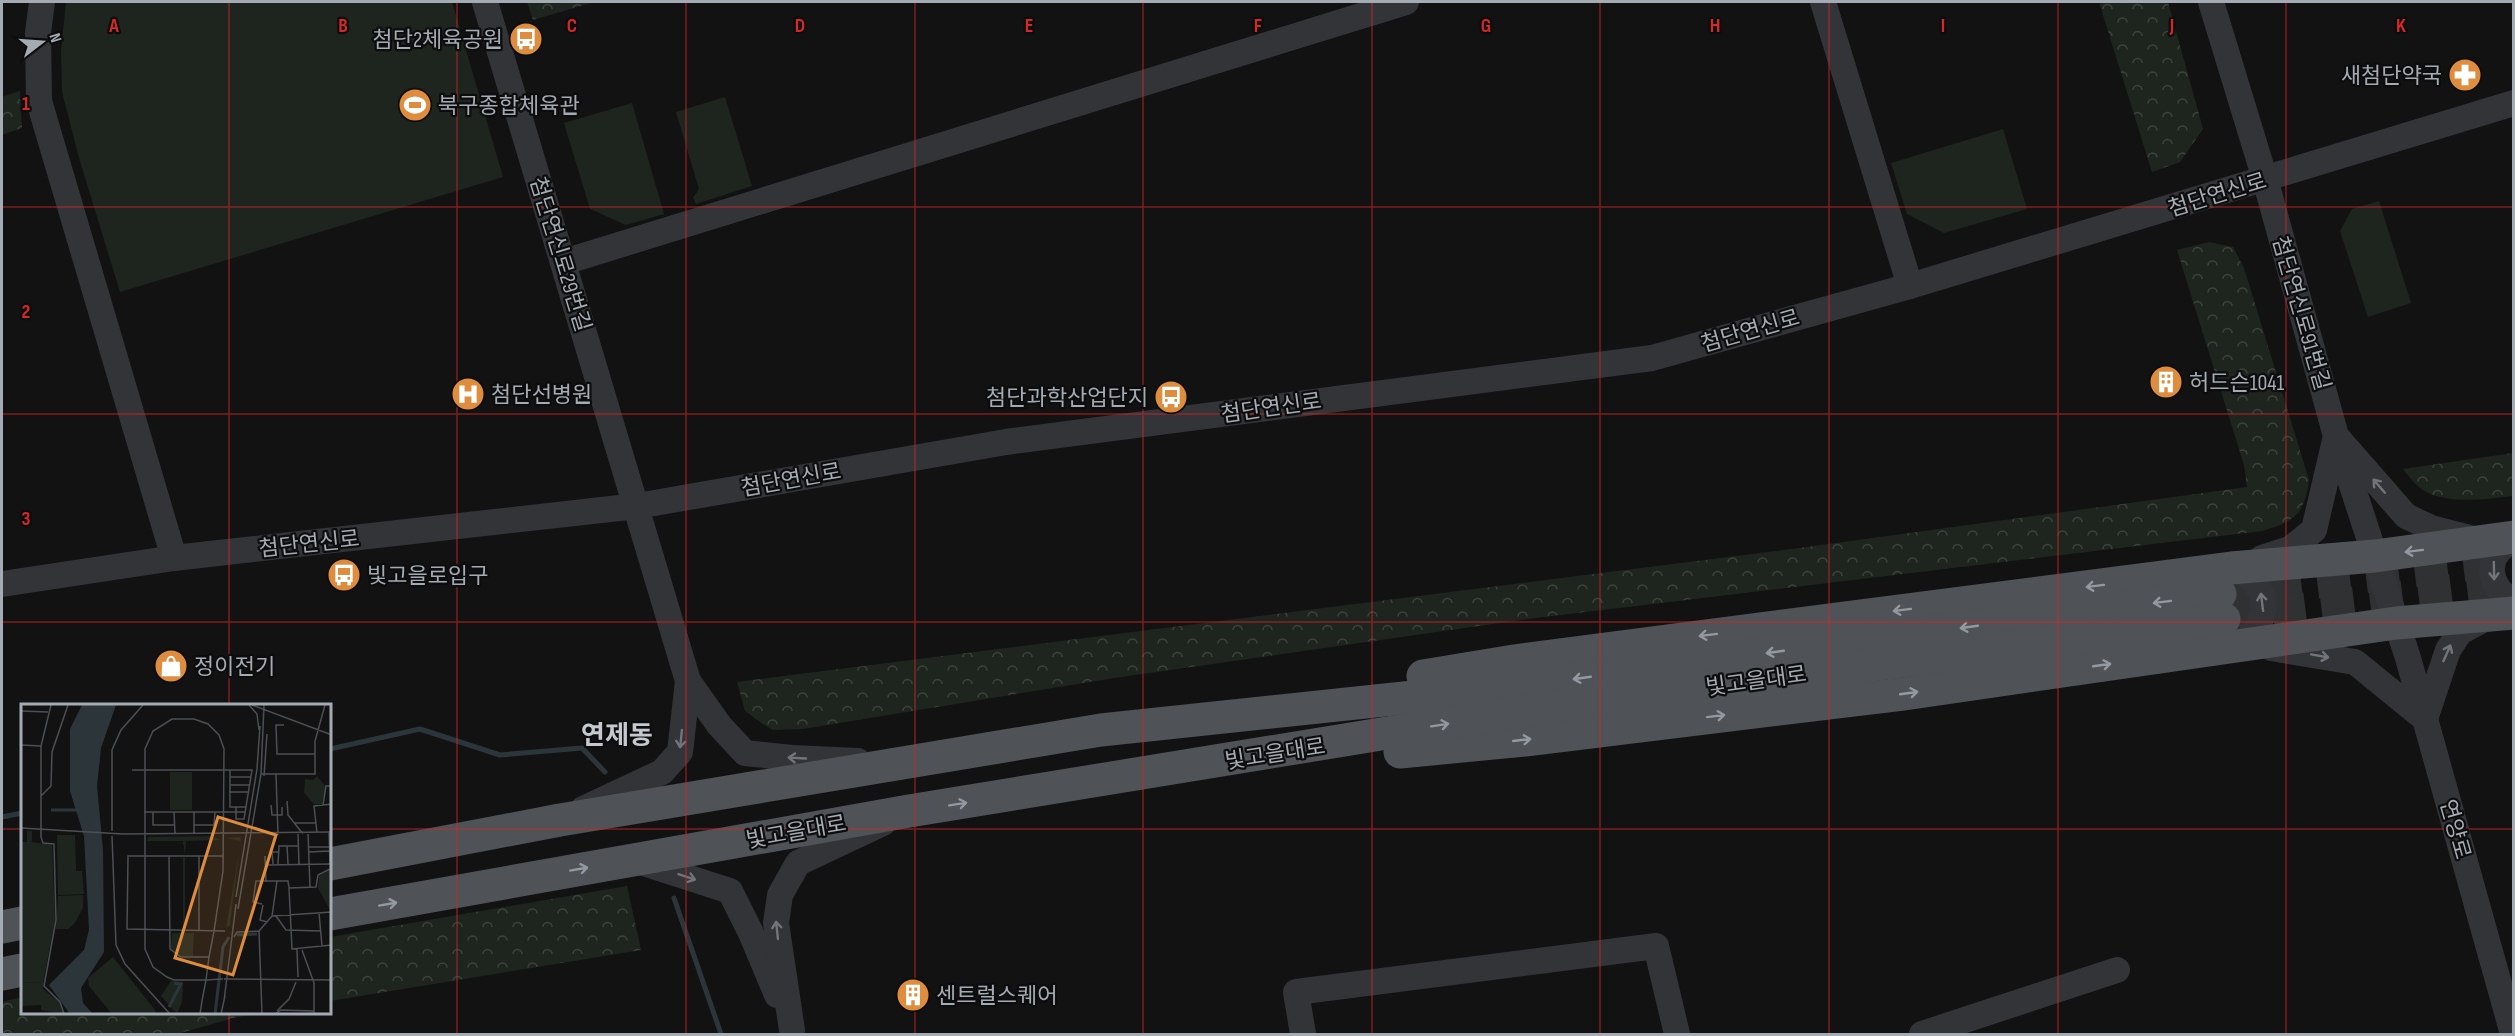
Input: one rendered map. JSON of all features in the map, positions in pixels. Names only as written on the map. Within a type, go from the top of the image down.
[{"type":"main road","points":[[2229,606],[2375,556],[2503,540]]},
{"type":"main road","points":[[2229,606],[2396,623],[2506,610]]},
{"type":"main road","name":"빛고을대로","points":[[332,864],[560,820],[1101,730],[2229,606]]},
{"type":"main road","name":"빛고을대로","points":[[332,914],[631,859],[1109,780],[1526,740],[1903,694],[2229,606]]},
{"type":"main road","points":[[2,927],[21,923]]},
{"type":"main road","points":[[2,974],[21,970]]},
{"type":"street","points":[[42,2],[38,42],[39,101],[174,558]]},
{"type":"street","name":"첨단연신로29번길","points":[[484,2],[564,262],[688,681]]},
{"type":"street","points":[[564,262],[1406,2]]},
{"type":"street","points":[[1822,2],[1910,286]]},
{"type":"street","name":"첨단연신로91번길","points":[[2211,2],[2265,179],[2336,436],[2396,623]]},
{"type":"street","name":"첨단연신로","points":[[2,584],[174,558],[637,506],[1006,442],[1652,358],[1910,286],[2514,103]]},
{"type":"street","points":[[2336,436],[2406,516],[2432,528],[2503,540],[2493,563],[2492,575],[2496,588],[2505,597],[2506,610],[2460,632],[2448,650],[2425,719],[2355,662],[2229,606],[2290,549],[2314,530],[2319,517],[2336,436]]},
{"type":"street","name":"연양로","points":[[2396,623],[2513,1035]]},
{"type":"street","points":[[688,681],[719,724],[745,753],[792,758],[898,762]]},
{"type":"street","points":[[560,820],[662,772],[680,752],[688,681]]},
{"type":"street","points":[[793,1032],[776,923],[780,895],[798,863],[909,812]]},
{"type":"street","points":[[631,859],[730,891],[751,933],[793,1032]]},
{"type":"street","points":[[1303,1035],[1296,992],[1656,946],[1677,1035]]},
{"type":"street","points":[[1922,1035],[1981,1025],[2117,970]]},
{"type":"green space","points":[[66,2],[452,2],[503,177],[120,292],[79,158],[62,92],[61,51]]},
{"type":"green space","points":[[527,2],[594,2],[533,20]]},
{"type":"green space","points":[[2099,2],[2168,2],[2203,129],[2180,162],[2152,172]]},
{"type":"green space","points":[[20,91],[22,128],[2,135],[2,97]]},
{"type":"green space","points":[[725,97],[752,186],[696,204],[693,198],[699,189],[676,112]]},
{"type":"green space","points":[[632,103],[664,214],[626,225],[590,209],[564,123]]},
{"type":"green space","points":[[2003,129],[2027,209],[1944,233],[1907,214],[1891,163]]},
{"type":"green space","points":[[2379,201],[2411,303],[2368,317],[2340,231],[2352,209]]},
{"type":"green space","points":[[2209,242],[2233,247],[2244,268],[2309,480],[2304,501],[2296,515],[2283,524],[2262,531],[1527,619],[1114,678],[803,729],[773,730],[745,711],[737,682],[1799,548],[2247,487],[2244,465],[2177,250]]},
{"type":"green space","points":[[2513,453],[2513,496],[2464,500],[2440,497],[2419,487],[2403,469]]},
{"type":"green space","points":[[627,886],[641,950],[332,1001],[332,937]]},
{"type":"green space","points":[[21,997],[21,1015],[251,1015],[177,1034],[2,1034],[2,1002]]},
{"type":"waterway","points":[[332,749],[420,729],[500,755],[582,748],[605,772]]},
{"type":"waterway","points":[[2,817],[21,813]]},
{"type":"waterway","points":[[674,898],[721,1034]]},
{"type":"tunnel","points":[[2220,594],[2514,559]]},
{"type":"tunnel","points":[[2224,619],[2514,583]]},
{"type":"place","name":"첨단2체육공원","points":[[526,39]]},
{"type":"place","name":"새첨단약국","points":[[2465,75]]},
{"type":"place","name":"북구종합체육관","points":[[415,105]]},
{"type":"place","name":"허드슨1041","points":[[2166,382]]},
{"type":"place","name":"첨단선병원","points":[[468,394]]},
{"type":"place","name":"첨단과학산업단지","points":[[1171,397]]},
{"type":"place","name":"빛고을로입구","points":[[344,575]]},
{"type":"place","name":"정이전기","points":[[171,666]]},
{"type":"place","name":"센트럴스퀘어","points":[[913,995]]},
{"type":"district","name":"연제동","points":[[617,735]]}]
